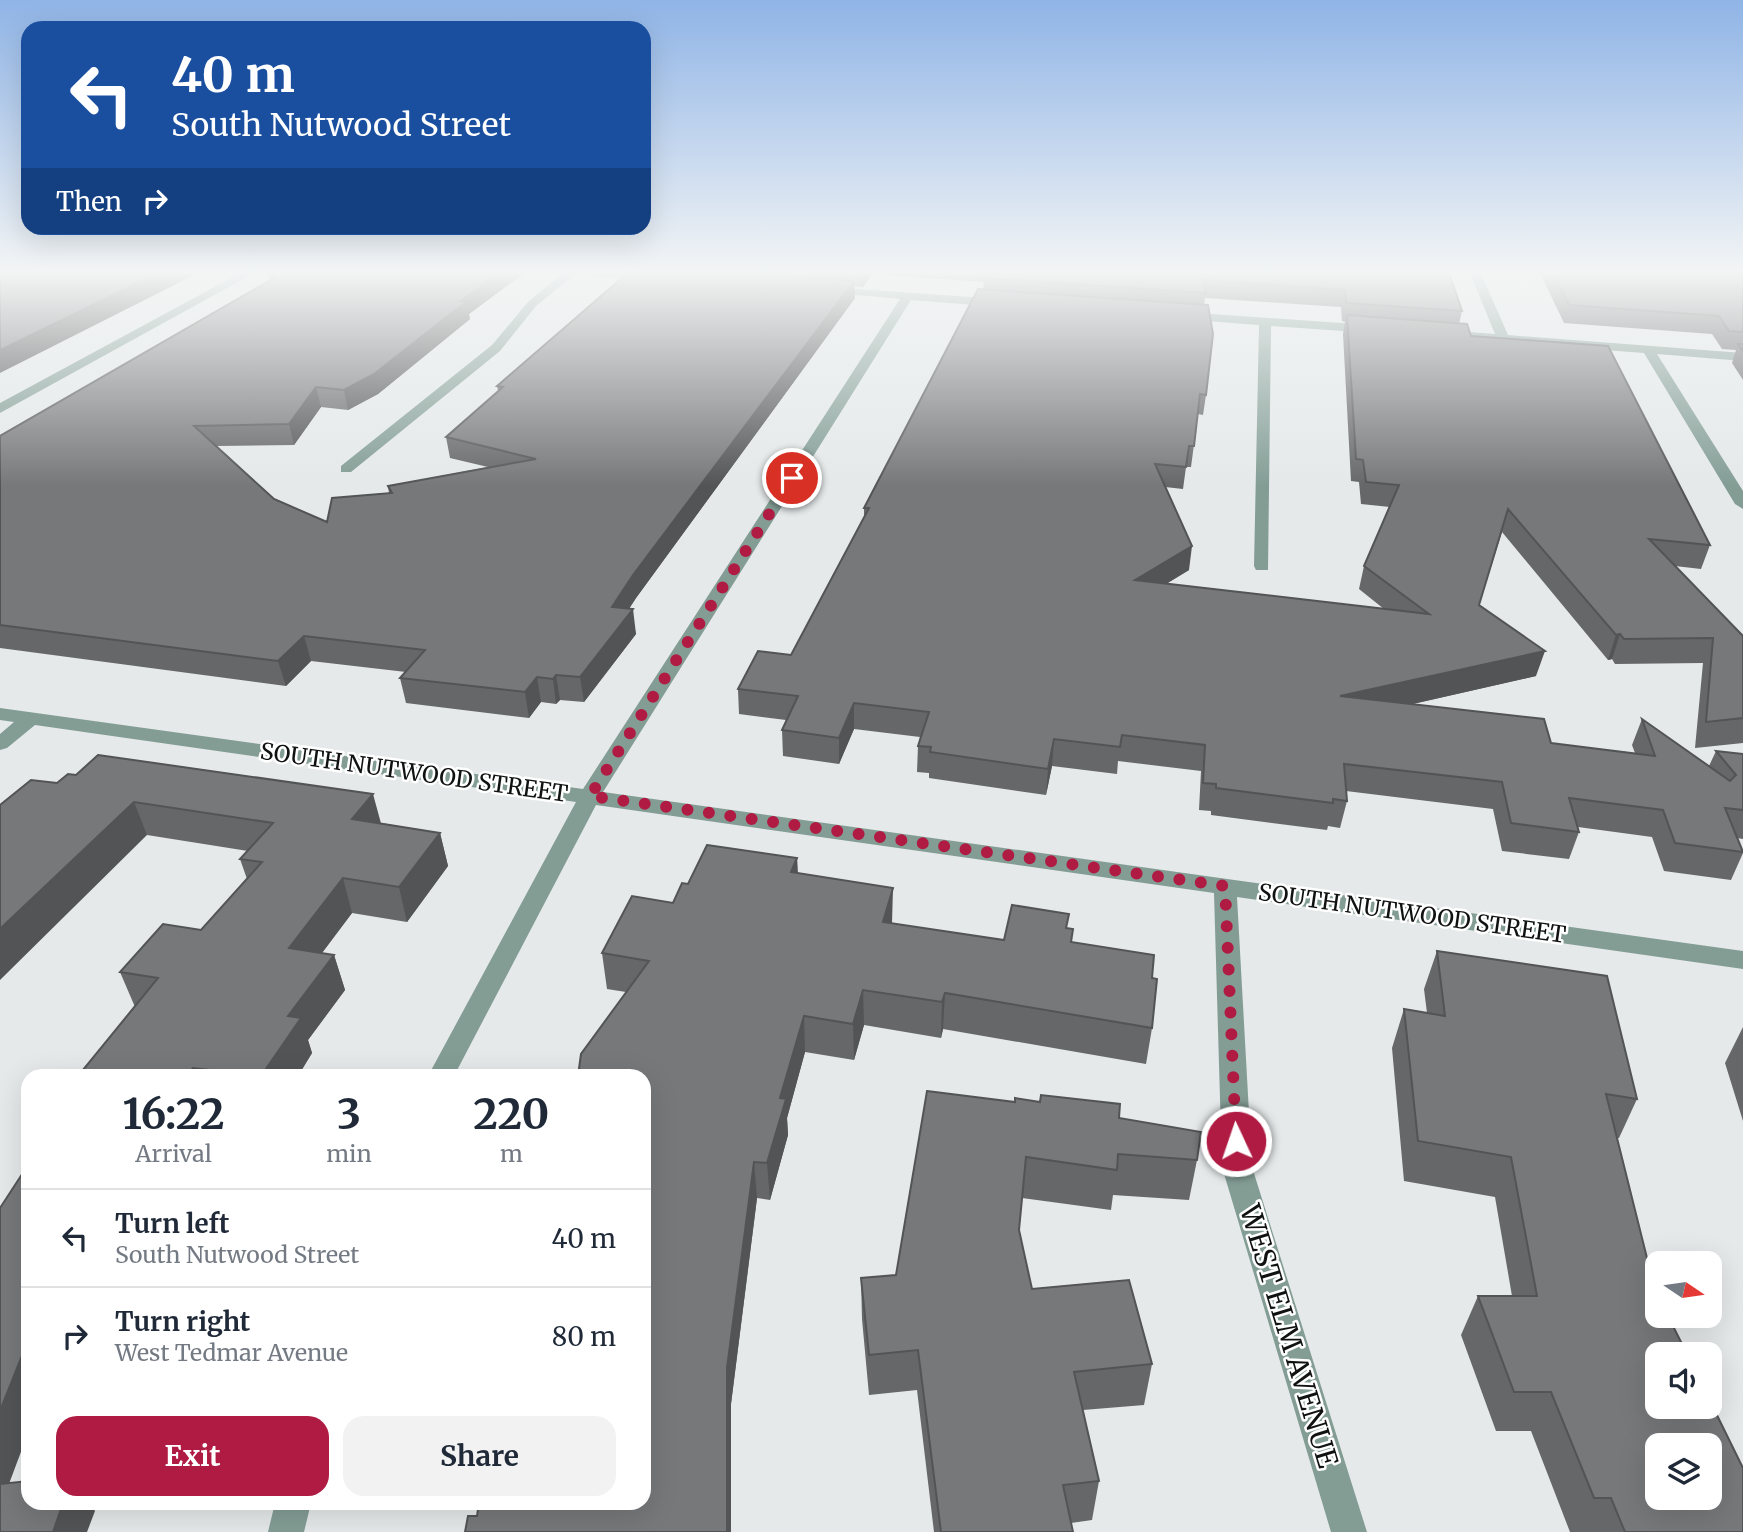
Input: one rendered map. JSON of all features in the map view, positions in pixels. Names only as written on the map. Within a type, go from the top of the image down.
[{"type":"street","points":[[0,409],[122,342]]},
{"type":"street","points":[[346,469],[501,342]]},
{"type":"street","points":[[445,1069],[590,796],[878,342]]},
{"type":"street","points":[[1262,566],[1265,342]]},
{"type":"street","points":[[1557,342],[1743,357]]},
{"type":"street","points":[[1648,350],[1743,504]]},
{"type":"street","name":"SOUTH NUTWOOD STREET","points":[[0,714],[1743,960]]},
{"type":"street","points":[[0,744],[31,718]]},
{"type":"street","name":"WEST ELM AVENUE","points":[[1225,886],[1237,1167],[1349,1532]]},
{"type":"street","points":[[286,1532],[291,1510]]},
{"type":"building","points":[[0,342],[15,342],[0,350]]},
{"type":"building","points":[[162,342],[414,342],[374,374],[344,390],[316,387],[289,424],[194,426],[274,499],[327,522],[332,498],[392,493],[388,486],[536,459],[446,437],[503,387],[497,386],[547,342],[808,342],[633,575],[612,607],[633,609],[580,677],[537,677],[525,692],[400,678],[425,650],[304,636],[278,661],[0,625],[0,436]]},
{"type":"building","points":[[950,342],[1212,342],[1206,395],[1200,394],[1194,446],[1189,446],[1186,467],[1155,464],[1192,546],[1135,580],[1429,614],[1364,566],[1399,485],[1366,482],[1363,460],[1356,459],[1349,342],[1560,342],[1608,346],[1710,545],[1649,539],[1743,636],[1743,718],[1706,722],[1713,638],[1624,639],[1620,634],[1616,635],[1508,509],[1479,605],[1545,651],[1340,696],[1544,719],[1551,743],[1655,756],[1642,719],[1730,781],[1736,775],[1716,751],[1743,754],[1743,810],[1725,808],[1743,852],[1675,843],[1663,810],[1569,798],[1579,832],[1511,823],[1502,782],[1344,764],[1347,801],[1333,799],[1333,803],[1216,788],[1216,784],[1203,783],[1205,745],[1122,735],[1120,747],[1054,739],[1048,769],[930,752],[931,747],[918,746],[929,712],[854,703],[839,738],[782,730],[798,696],[738,689],[758,651],[791,655],[869,508],[864,508]]},
{"type":"building","points":[[98,755],[373,794],[352,819],[440,833],[399,887],[343,878],[289,948],[334,955],[288,1016],[301,1018],[266,1069],[84,1069],[158,978],[120,972],[163,924],[201,930],[262,862],[240,859],[273,823],[134,802],[0,929],[0,805],[31,780],[57,783],[68,774],[76,775]]},
{"type":"building","points":[[707,845],[797,858],[791,872],[893,888],[883,922],[1004,940],[1012,905],[1069,914],[1066,928],[1073,929],[1071,942],[1154,955],[1152,978],[1157,979],[1152,1028],[945,993],[942,1002],[863,990],[853,1024],[804,1016],[780,1098],[786,1099],[767,1163],[754,1162],[727,1368],[727,1532],[465,1532],[468,1516],[477,1516],[478,1510],[651,1510],[651,1069],[579,1069],[581,1054],[649,961],[602,953],[632,896],[673,903],[682,883],[688,884]]},
{"type":"building","points":[[1437,951],[1607,976],[1637,1099],[1606,1094],[1645,1251],[1645,1328],[1674,1328],[1681,1342],[1645,1342],[1645,1419],[1719,1419],[1743,1468],[1743,1532],[1625,1532],[1611,1498],[1594,1498],[1551,1392],[1514,1392],[1478,1296],[1537,1296],[1511,1157],[1418,1141],[1404,1009],[1445,1016]]},
{"type":"building","points":[[927,1091],[1015,1102],[1015,1098],[1040,1102],[1041,1095],[1120,1104],[1119,1118],[1201,1132],[1197,1160],[1118,1154],[1117,1170],[1026,1157],[1019,1230],[1032,1289],[1129,1280],[1152,1364],[1074,1372],[1099,1481],[1063,1485],[1073,1532],[941,1532],[918,1350],[869,1355],[861,1278],[896,1275]]},
{"type":"building","points":[[21,1176],[21,1358],[0,1411],[0,1208]]},
{"type":"building","points":[[21,1482],[21,1510],[61,1510],[53,1532],[0,1532],[0,1484]]},
{"type":"route","points":[[792,478],[590,796],[1225,886],[1236,1141]]}]
